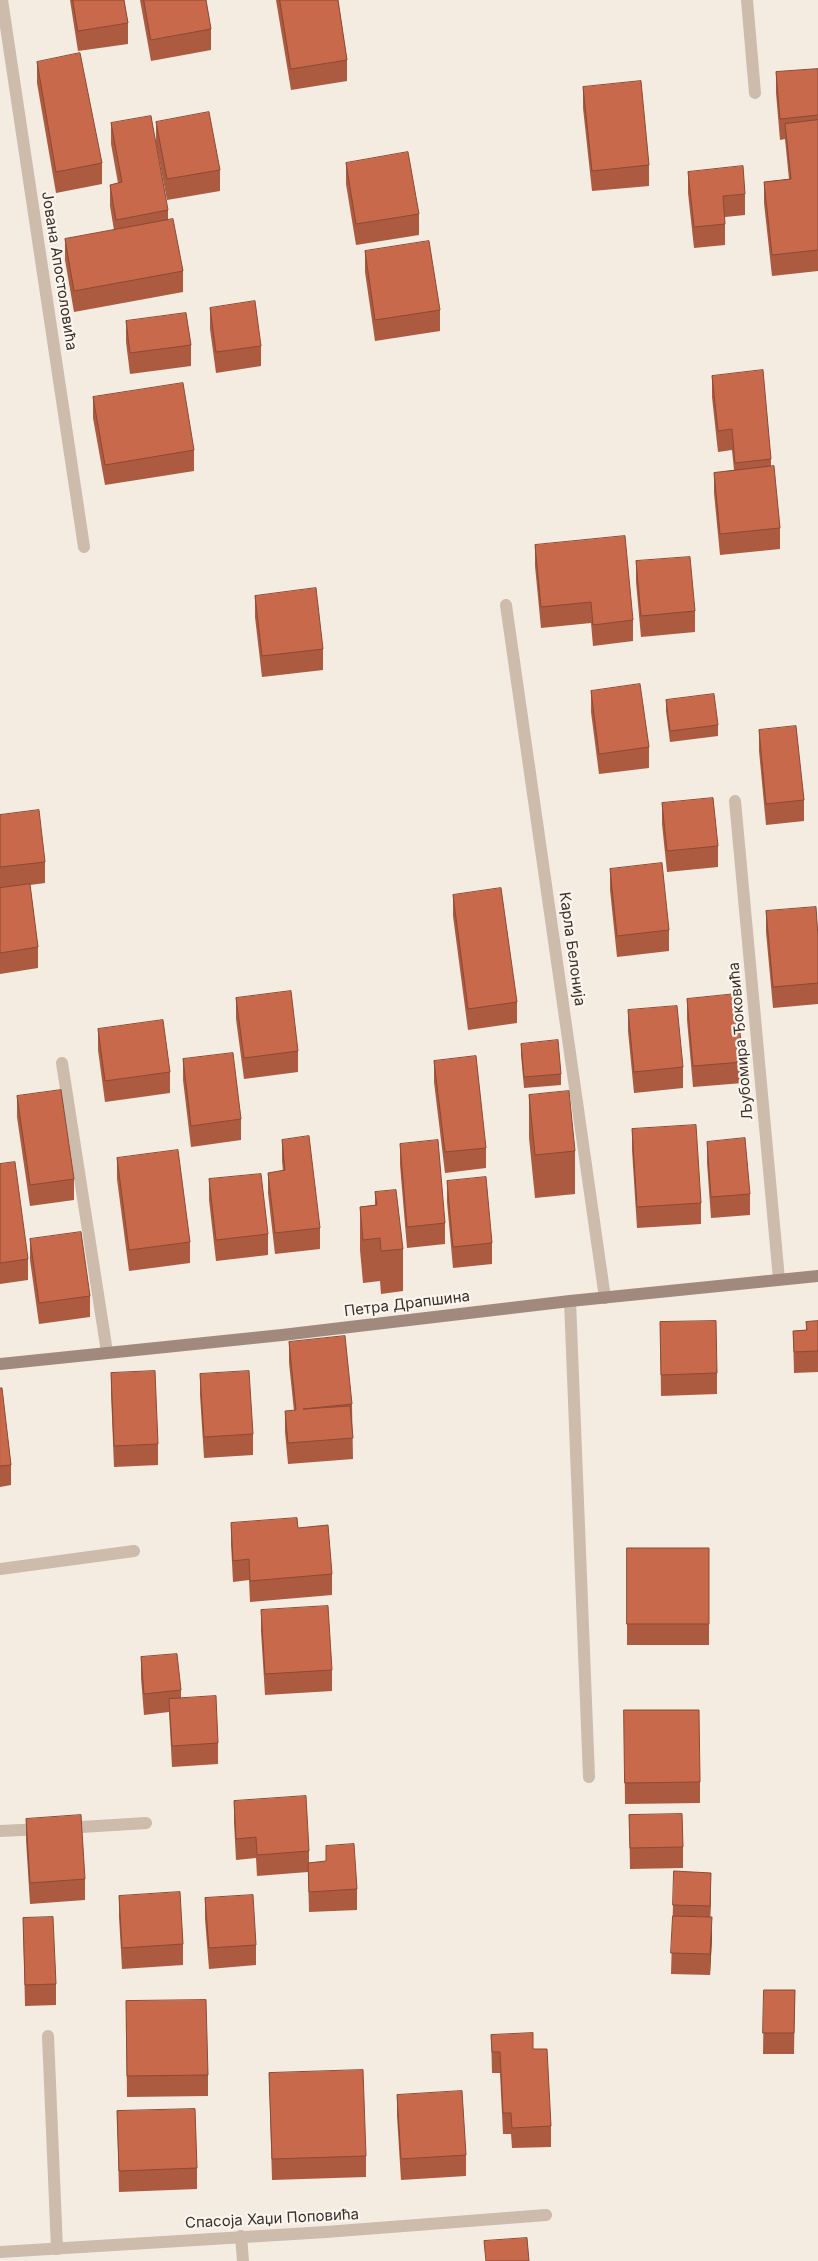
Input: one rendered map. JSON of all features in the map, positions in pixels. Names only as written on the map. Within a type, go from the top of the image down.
[{"type":"street","name":"Јована Апостоловића","points":[[2,0],[84,547]]},
{"type":"street","points":[[747,0],[755,93]]},
{"type":"street","name":"Карла Белонија","points":[[506,604],[605,1298]]},
{"type":"street","name":"Љубомира Ђоковића","points":[[734,801],[780,1279]]},
{"type":"street","points":[[62,1063],[108,1352]]},
{"type":"street","name":"Петра Драпшина","points":[[0,1364],[282,1335],[570,1301],[818,1276]]},
{"type":"street","points":[[570,1301],[589,1777]]},
{"type":"street","points":[[0,1570],[134,1552]]},
{"type":"street","points":[[0,1831],[146,1823]]},
{"type":"street","points":[[48,2036],[57,2248]]},
{"type":"street","name":"Спасоја Хаџи Поповића","points":[[0,2252],[326,2232],[546,2215]]},
{"type":"street","points":[[241,2236],[243,2261]]},
{"type":"building","points":[[73,0],[124,0],[128,23],[78,31]]},
{"type":"building","points":[[144,0],[206,0],[211,29],[151,40]]},
{"type":"building","points":[[280,0],[338,0],[347,60],[291,69]]},
{"type":"building","points":[[80,53],[102,163],[56,172],[37,62]]},
{"type":"building","points":[[818,69],[818,115],[780,119],[776,72]]},
{"type":"building","points":[[641,81],[649,165],[592,171],[583,87]]},
{"type":"building","points":[[209,112],[220,170],[167,179],[156,122]]},
{"type":"building","points":[[151,116],[168,210],[116,220],[110,185],[122,182],[111,123]]},
{"type":"building","points":[[818,120],[818,250],[772,255],[764,182],[791,179],[785,124]]},
{"type":"building","points":[[408,152],[419,214],[356,224],[346,163]]},
{"type":"building","points":[[743,166],[745,194],[723,196],[725,224],[694,227],[688,172]]},
{"type":"building","points":[[173,219],[183,271],[74,291],[65,239]]},
{"type":"building","points":[[429,241],[440,310],[375,320],[365,251]]},
{"type":"building","points":[[255,301],[261,346],[216,352],[210,308]]},
{"type":"building","points":[[186,313],[191,345],[130,353],[126,321]]},
{"type":"building","points":[[763,370],[771,459],[735,463],[732,429],[718,431],[712,376]]},
{"type":"building","points":[[183,383],[194,450],[105,465],[93,397]]},
{"type":"building","points":[[774,466],[780,528],[720,534],[714,473]]},
{"type":"building","points":[[625,536],[633,620],[593,625],[591,602],[541,607],[535,545]]},
{"type":"building","points":[[690,557],[695,611],[641,616],[636,561]]},
{"type":"building","points":[[316,588],[323,649],[262,656],[255,596]]},
{"type":"building","points":[[640,684],[649,747],[599,754],[591,691]]},
{"type":"building","points":[[714,694],[718,725],[670,731],[666,700]]},
{"type":"building","points":[[796,726],[804,800],[766,804],[759,730]]},
{"type":"building","points":[[713,798],[718,846],[667,851],[662,803]]},
{"type":"building","points":[[39,810],[45,862],[0,867],[0,815]]},
{"type":"building","points":[[662,863],[669,930],[617,936],[610,869]]},
{"type":"building","points":[[30,884],[38,947],[0,953],[0,888]]},
{"type":"building","points":[[501,888],[517,1002],[468,1009],[453,895]]},
{"type":"building","points":[[816,907],[818,983],[773,987],[766,911]]},
{"type":"building","points":[[291,991],[298,1051],[244,1058],[236,998]]},
{"type":"building","points":[[736,994],[743,1062],[693,1066],[687,999]]},
{"type":"building","points":[[677,1006],[683,1067],[634,1072],[628,1010]]},
{"type":"building","points":[[163,1020],[170,1072],[105,1081],[98,1029]]},
{"type":"building","points":[[558,1040],[561,1074],[524,1077],[521,1044]]},
{"type":"building","points":[[233,1053],[241,1119],[191,1126],[183,1059]]},
{"type":"building","points":[[476,1056],[486,1148],[445,1152],[434,1061]]},
{"type":"building","points":[[61,1090],[74,1179],[30,1185],[17,1096]]},
{"type":"building","points":[[569,1091],[575,1151],[535,1155],[529,1095]]},
{"type":"building","points":[[696,1125],[701,1203],[637,1207],[632,1129]]},
{"type":"building","points":[[309,1136],[320,1228],[275,1233],[268,1173],[285,1170],[282,1140]]},
{"type":"building","points":[[745,1138],[750,1194],[711,1197],[707,1142]]},
{"type":"building","points":[[438,1140],[445,1223],[407,1227],[400,1144]]},
{"type":"building","points":[[178,1150],[190,1242],[129,1250],[117,1158]]},
{"type":"building","points":[[15,1162],[28,1259],[0,1263],[0,1164]]},
{"type":"building","points":[[261,1174],[268,1234],[216,1240],[209,1179]]},
{"type":"building","points":[[486,1177],[492,1243],[453,1247],[447,1181]]},
{"type":"building","points":[[396,1190],[403,1249],[381,1251],[380,1238],[363,1240],[360,1207],[377,1205],[375,1192]]},
{"type":"building","points":[[81,1232],[90,1296],[39,1303],[30,1239]]},
{"type":"building","points":[[716,1321],[717,1373],[661,1375],[660,1322]]},
{"type":"building","points":[[818,1321],[818,1351],[794,1352],[793,1331],[807,1330],[806,1322]]},
{"type":"building","points":[[345,1336],[352,1404],[303,1409],[350,1406],[353,1438],[288,1443],[285,1411],[296,1410],[289,1342]]},
{"type":"building","points":[[155,1371],[158,1444],[114,1446],[111,1373]]},
{"type":"building","points":[[249,1371],[253,1434],[204,1437],[200,1374]]},
{"type":"building","points":[[0,1388],[2,1388],[11,1465],[0,1466]]},
{"type":"building","points":[[297,1518],[298,1528],[328,1525],[332,1574],[250,1581],[249,1559],[233,1561],[231,1523]]},
{"type":"building","points":[[627,1548],[709,1548],[709,1624],[627,1624]]},
{"type":"building","points":[[328,1606],[332,1670],[265,1674],[261,1610]]},
{"type":"building","points":[[177,1654],[181,1690],[144,1694],[141,1657]]},
{"type":"building","points":[[216,1696],[218,1743],[172,1746],[169,1699]]},
{"type":"building","points":[[624,1710],[699,1710],[700,1782],[625,1783]]},
{"type":"building","points":[[306,1796],[309,1851],[257,1855],[256,1837],[236,1839],[234,1801]]},
{"type":"building","points":[[682,1814],[683,1847],[630,1848],[629,1815]]},
{"type":"building","points":[[81,1815],[85,1879],[30,1883],[26,1819]]},
{"type":"building","points":[[354,1844],[357,1889],[309,1892],[308,1863],[326,1861],[326,1846]]},
{"type":"building","points":[[674,1871],[711,1873],[710,1906],[673,1905]]},
{"type":"building","points":[[180,1892],[183,1944],[122,1948],[119,1896]]},
{"type":"building","points":[[253,1895],[256,1945],[209,1948],[205,1898]]},
{"type":"building","points":[[673,1916],[712,1917],[710,1954],[671,1953]]},
{"type":"building","points":[[53,1917],[56,1984],[25,1985],[23,1918]]},
{"type":"building","points":[[764,1990],[795,1990],[794,2033],[763,2033]]},
{"type":"building","points":[[206,2000],[208,2075],[127,2076],[126,2001]]},
{"type":"building","points":[[533,2033],[533,2049],[547,2049],[551,2126],[512,2128],[511,2113],[503,2113],[500,2052],[492,2052],[491,2035]]},
{"type":"building","points":[[363,2070],[366,2156],[272,2159],[269,2073]]},
{"type":"building","points":[[462,2091],[466,2155],[401,2159],[397,2095]]},
{"type":"building","points":[[195,2109],[197,2168],[119,2171],[117,2111]]},
{"type":"building","points":[[527,2238],[529,2261],[486,2261],[484,2241]]}]
